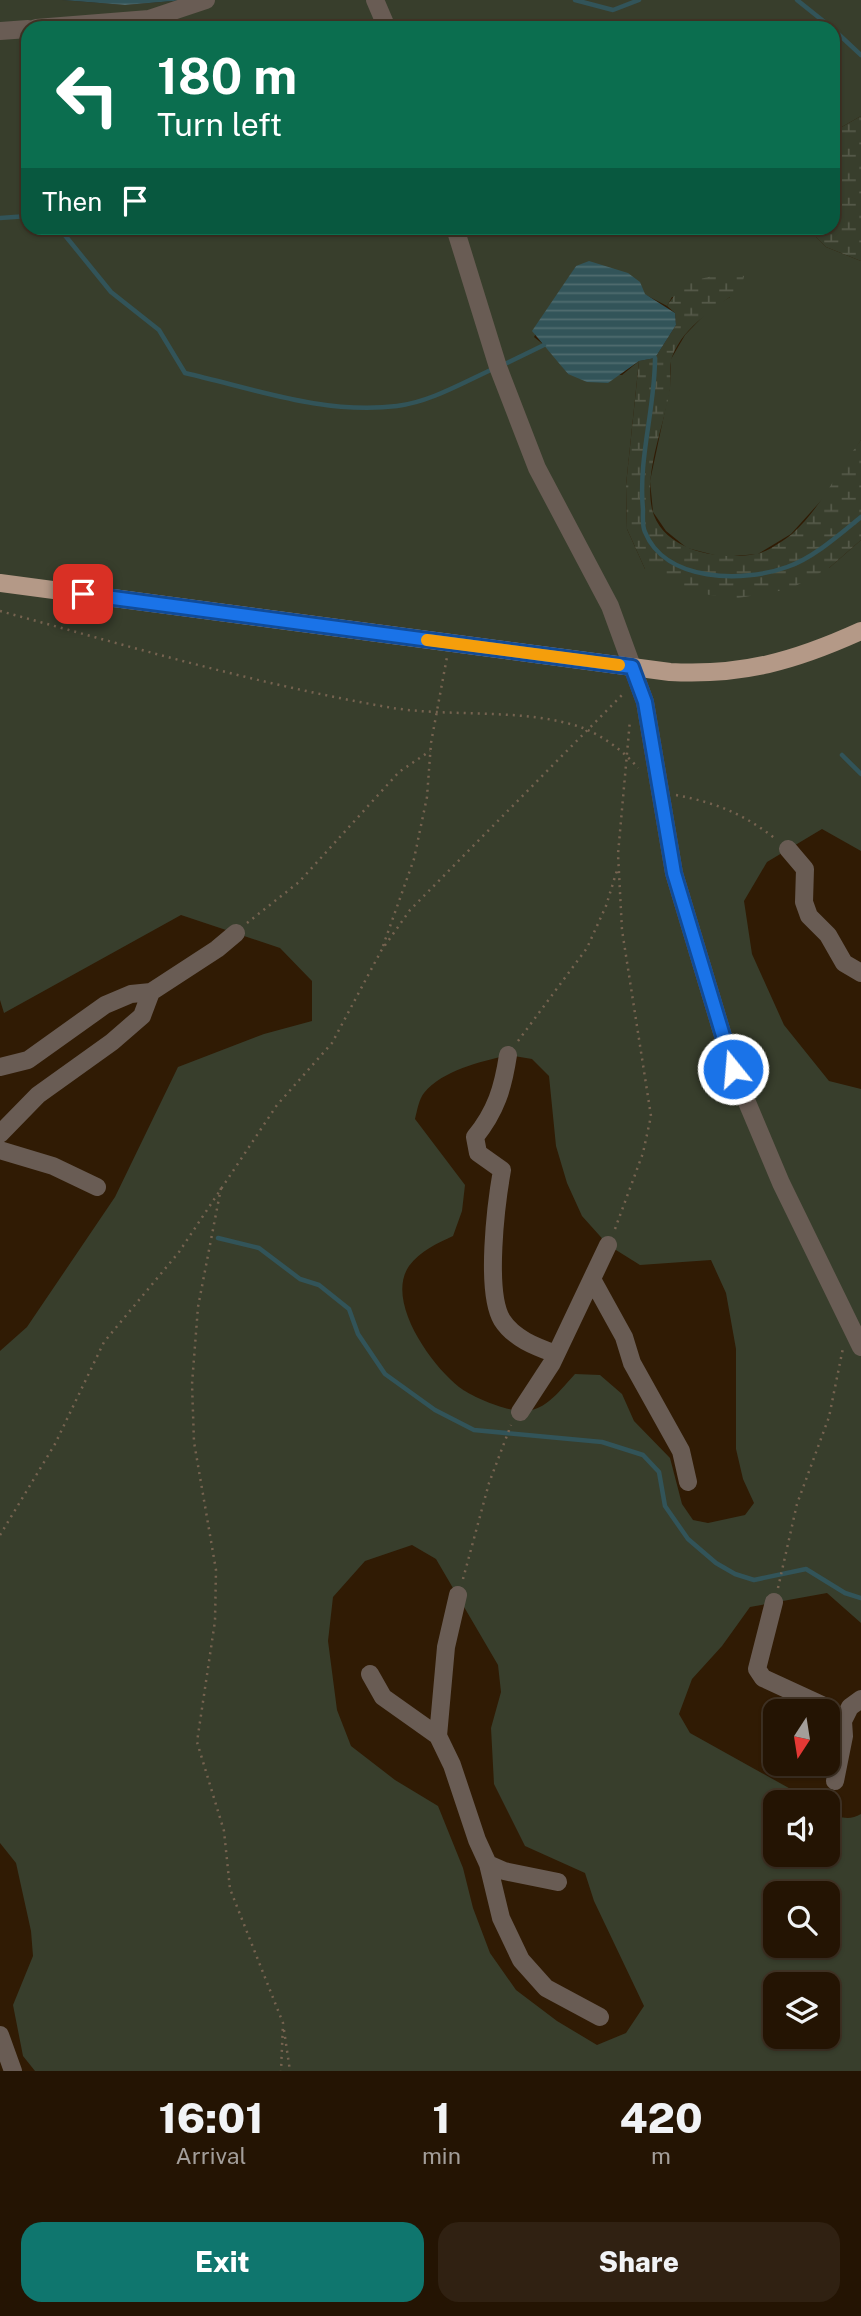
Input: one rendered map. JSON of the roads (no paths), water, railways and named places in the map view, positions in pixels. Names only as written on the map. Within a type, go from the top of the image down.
[{"type":"main road","points":[[0,583],[449,643],[635,672],[711,674],[758,669],[816,652],[861,631]]},
{"type":"street","points":[[124,21],[149,19],[206,0]]},
{"type":"street","points":[[375,0],[384,21]]},
{"type":"street","points":[[0,31],[21,30]]},
{"type":"street","points":[[456,235],[498,367],[537,468],[610,606],[635,672],[645,702],[674,873],[733,1069],[852,1347]]},
{"type":"street","points":[[789,849],[805,869],[804,902],[809,916],[828,935],[844,963],[861,973]]},
{"type":"street","points":[[0,1067],[29,1060],[87,1016],[105,1006],[131,994],[151,992],[217,949],[236,933]]},
{"type":"street","points":[[0,1134],[38,1095],[112,1042],[142,1016],[151,992]]},
{"type":"street","points":[[508,1055],[502,1092],[491,1117],[475,1137],[478,1153],[502,1170],[494,1244],[495,1306],[513,1332],[534,1346],[556,1354]]},
{"type":"street","points":[[0,1150],[53,1166],[97,1187]]},
{"type":"street","points":[[520,1412],[556,1354],[608,1245]]},
{"type":"street","points":[[592,1279],[624,1338],[632,1363],[681,1451],[688,1482]]},
{"type":"street","points":[[438,1736],[446,1647],[458,1595]]},
{"type":"street","points":[[774,1602],[757,1669],[763,1678],[826,1707],[843,1721]]},
{"type":"street","points":[[370,1674],[383,1697],[438,1736],[452,1765],[477,1840],[488,1864],[501,1919],[521,1961],[546,1988],[600,2017]]},
{"type":"street","points":[[835,1781],[844,1736],[843,1721],[850,1707],[861,1699]]},
{"type":"street","points":[[488,1864],[504,1871],[558,1882]]},
{"type":"street","points":[[0,2035],[13,2071]]},
{"type":"water","points":[[62,0],[185,0],[125,5]]},
{"type":"water","points":[[589,261],[628,273],[640,282],[645,294],[675,313],[676,325],[655,358],[639,361],[608,383],[587,382],[568,374],[532,331],[576,266]]},
{"type":"waterway","points":[[575,0],[613,10],[639,0]]},
{"type":"waterway","points":[[797,0],[823,21]]},
{"type":"waterway","points":[[840,36],[861,55]]},
{"type":"waterway","points":[[0,218],[21,216]]},
{"type":"waterway","points":[[65,235],[111,292],[159,330],[185,373],[290,399],[370,408],[397,406],[422,400],[493,369]]},
{"type":"waterway","points":[[501,366],[544,345]]},
{"type":"waterway","points":[[655,358],[643,471],[643,524],[655,549],[669,561],[707,574],[728,576],[769,572],[806,558],[861,517]]},
{"type":"waterway","points":[[842,755],[861,774]]},
{"type":"waterway","points":[[218,1238],[259,1248],[300,1279],[319,1285],[349,1309],[358,1334],[385,1374],[435,1410],[474,1430],[602,1442],[643,1455],[659,1472],[665,1506],[688,1539],[716,1563],[735,1574],[754,1580],[806,1569],[845,1593],[861,1598]]}]
